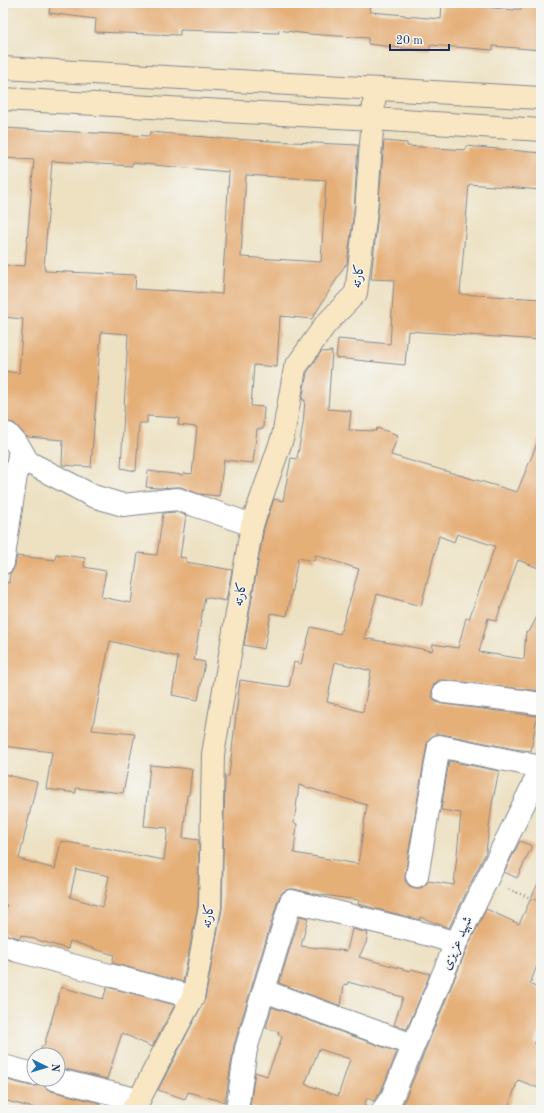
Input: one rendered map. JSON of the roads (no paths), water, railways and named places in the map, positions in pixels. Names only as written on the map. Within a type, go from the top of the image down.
[{"type":"main road","points":[[3,68],[375,90],[541,98]]},
{"type":"main road","name":"کارته","points":[[136,1105],[193,997],[210,907],[213,754],[252,525],[283,436],[295,368],[325,325],[356,293],[366,212],[375,90]]},
{"type":"main road","points":[[3,99],[373,119],[541,130]]},
{"type":"street","points":[[3,434],[8,434],[20,448],[28,462],[93,496],[123,505],[177,499],[252,525]]},
{"type":"street","points":[[3,563],[20,448]]},
{"type":"street","points":[[444,692],[541,704]]},
{"type":"street","points":[[417,876],[439,746],[540,774]]},
{"type":"street","name":"شهید عزیزی","points":[[383,1110],[392,1097],[456,943],[540,774]]},
{"type":"street","points":[[237,1110],[246,1049],[291,901],[430,935],[456,943]]},
{"type":"street","points":[[3,946],[193,997]]},
{"type":"street","points":[[264,991],[413,1045]]},
{"type":"street","points":[[3,1066],[26,1072]]},
{"type":"street","points":[[66,1083],[136,1105]]}]
